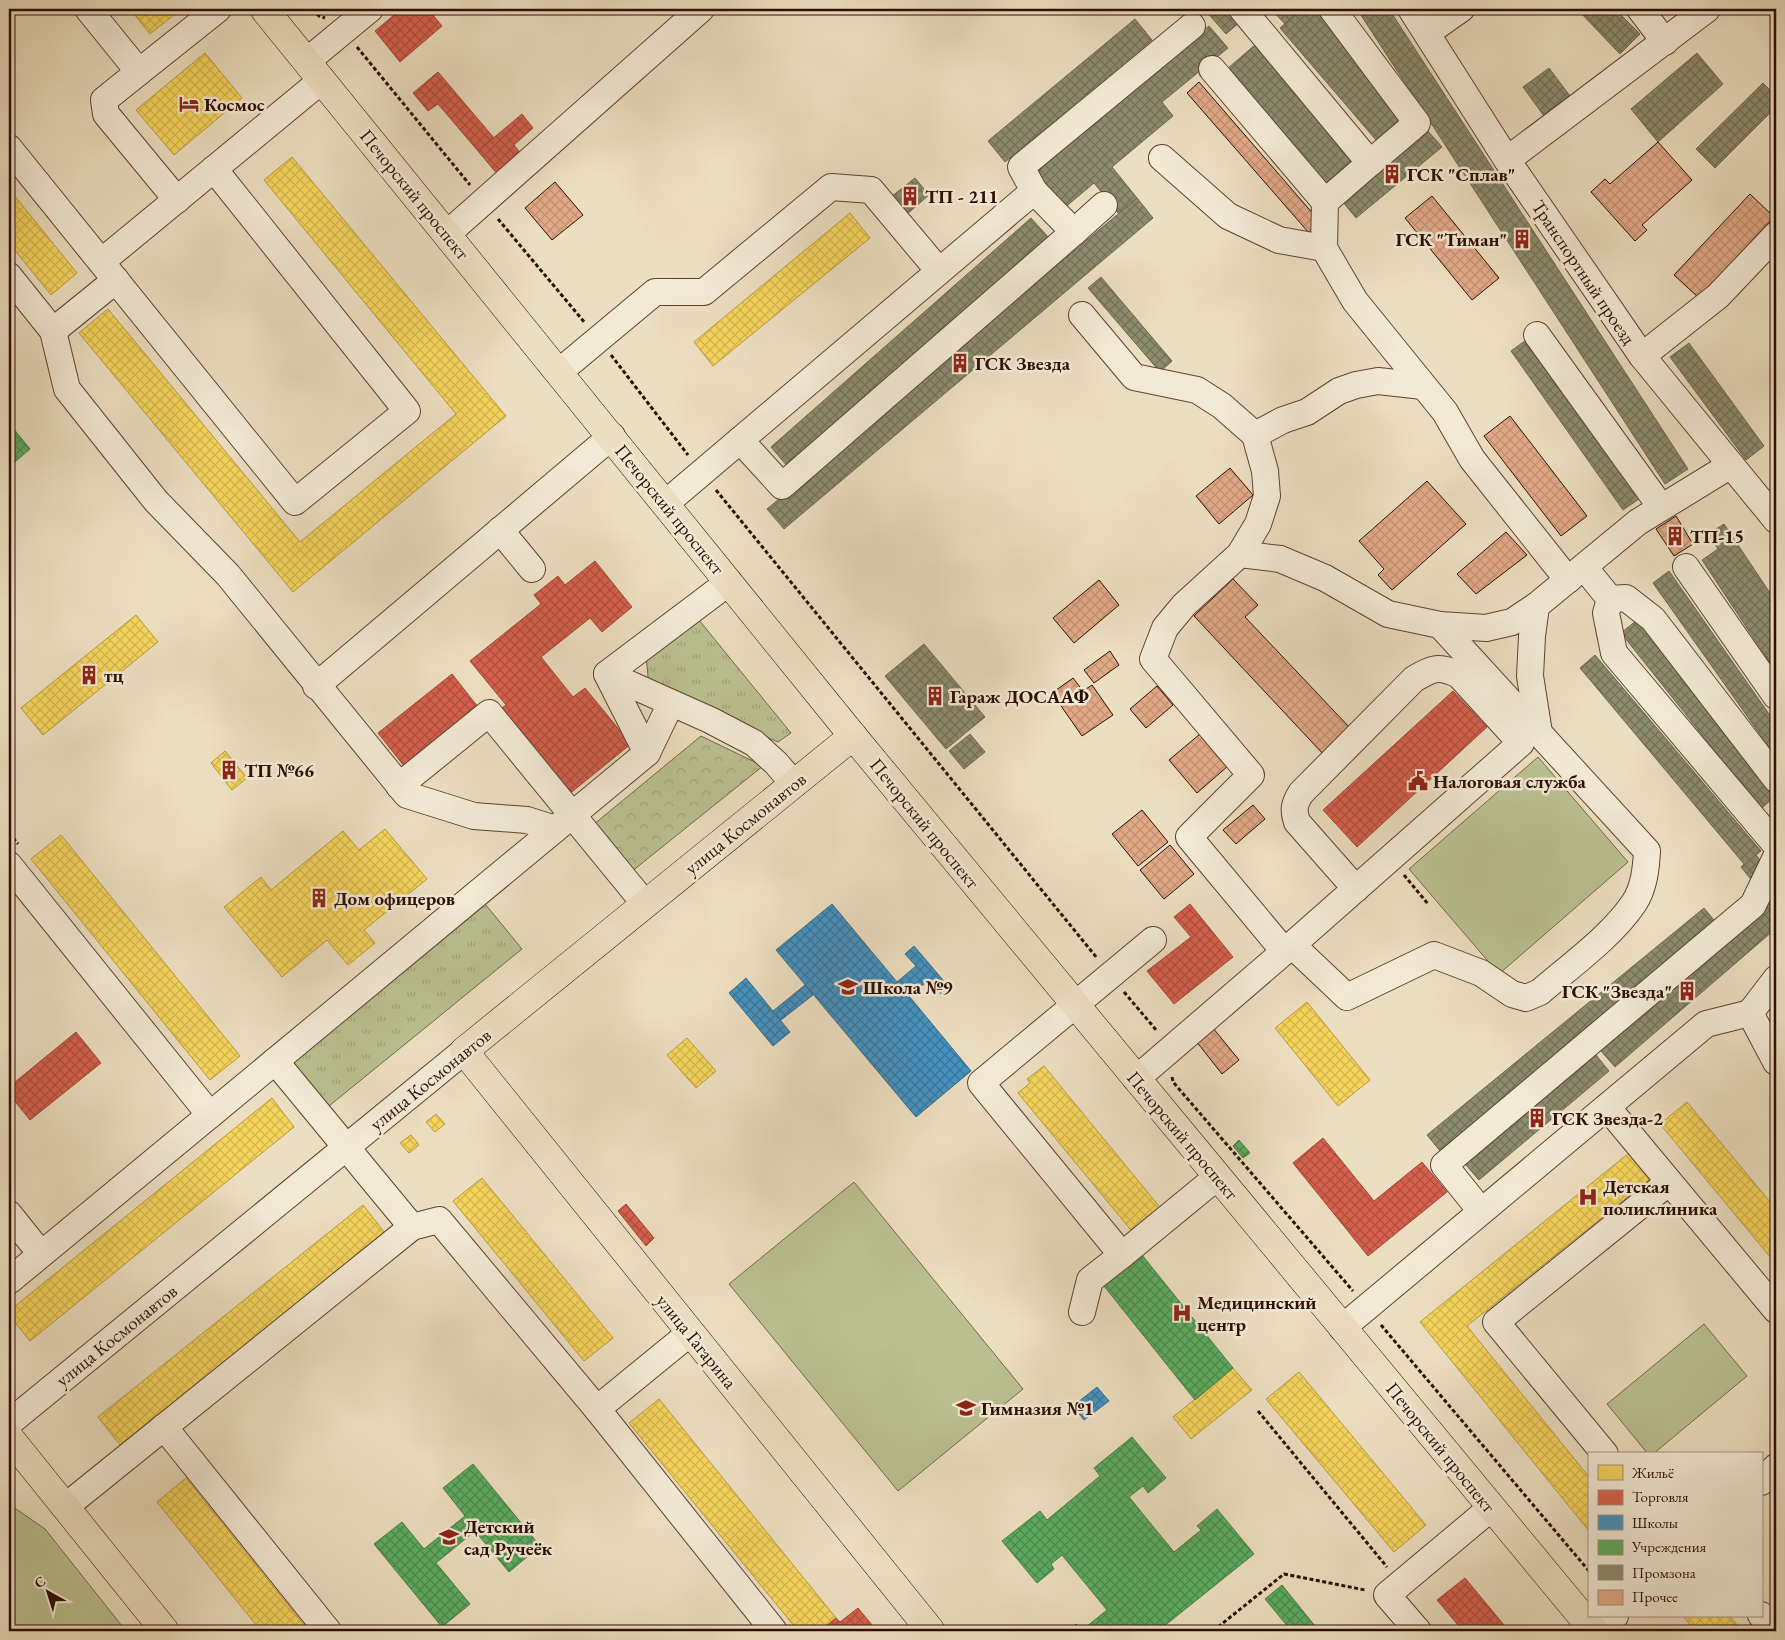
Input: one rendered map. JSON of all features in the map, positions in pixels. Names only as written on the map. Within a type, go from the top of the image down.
[{"type":"main road","name":"Печорский проспект","points":[[264,9],[612,436],[853,736],[1490,1508],[1595,1631]]},
{"type":"main road","name":"улица Космонавтов","points":[[464,1051],[853,736]]},
{"type":"main road","name":"улица Гагарина","points":[[464,1051],[930,1631]]},
{"type":"main road","points":[[9,1437],[165,1631]]},
{"type":"street","points":[[88,9],[139,72]]},
{"type":"street","points":[[177,200],[106,114],[104,100],[218,9]]},
{"type":"street","points":[[53,331],[177,200],[214,169],[315,71],[344,31],[370,9]]},
{"type":"street","points":[[447,234],[701,9]]},
{"type":"street","points":[[1242,9],[1370,163]]},
{"type":"street","points":[[1325,202],[1418,123],[1332,9]]},
{"type":"street","name":"Транспортный проезд","points":[[1411,9],[1507,160],[1642,356],[1776,520]]},
{"type":"street","points":[[1427,33],[1461,9]]},
{"type":"street","points":[[1640,9],[1665,42]]},
{"type":"street","points":[[1507,160],[1707,9]]},
{"type":"street","points":[[1074,232],[1034,191],[1021,167],[1192,26]]},
{"type":"street","points":[[1212,69],[1325,202],[1324,248],[1355,301],[1444,412],[1472,459],[1576,573],[1610,599],[1626,598],[1654,618],[1776,779]]},
{"type":"street","points":[[9,148],[295,502],[407,411],[214,169]]},
{"type":"street","points":[[1162,158],[1228,216],[1279,240],[1324,248]]},
{"type":"street","points":[[559,372],[655,292],[704,292],[831,187],[871,190],[939,271]]},
{"type":"street","points":[[666,503],[1034,191]]},
{"type":"street","points":[[740,440],[782,486],[1104,206]]},
{"type":"street","points":[[1642,356],[1718,296],[1776,235]]},
{"type":"street","points":[[9,276],[53,331],[67,389],[156,501],[228,575],[316,686],[407,795],[474,816],[563,822]]},
{"type":"street","points":[[1082,315],[1134,377],[1197,390],[1222,406],[1255,435],[1265,471],[1267,496],[1258,524],[1240,554],[1184,605],[1165,628],[1153,659],[1251,775],[1189,837],[1288,948],[1347,997],[1434,955],[1481,973],[1512,994],[1526,998],[1540,992],[1613,928],[1635,902],[1645,877],[1647,851],[1440,625]]},
{"type":"street","points":[[1537,334],[1661,507]]},
{"type":"street","points":[[1255,435],[1283,420],[1308,412],[1339,391],[1356,385],[1378,381],[1423,386]]},
{"type":"street","points":[[316,686],[612,436]]},
{"type":"street","points":[[1240,554],[1280,559],[1325,578],[1388,614],[1440,625],[1486,628],[1512,622],[1536,606],[1638,522],[1731,465]]},
{"type":"street","points":[[500,530],[532,569]]},
{"type":"street","points":[[1686,567],[1776,696]]},
{"type":"street","points":[[608,674],[729,582]]},
{"type":"street","points":[[1610,599],[1606,613],[1614,653],[1776,845]]},
{"type":"street","points":[[1536,606],[1530,676],[1539,733]]},
{"type":"street","points":[[1136,1079],[1356,889],[1521,743],[1459,675],[1447,669],[1432,669],[1414,679],[1301,793],[1295,803],[1294,812],[1297,822],[1356,889]]},
{"type":"street","points":[[608,674],[754,742],[794,784]]},
{"type":"street","points":[[608,674],[648,753]]},
{"type":"street","points":[[9,1281],[648,753],[671,702]]},
{"type":"street","points":[[399,786],[489,713],[563,822],[645,904]]},
{"type":"street","points":[[1481,1210],[1444,1165],[1753,905],[1776,857]]},
{"type":"street","points":[[9,865],[210,1115]]},
{"type":"street","points":[[1122,1255],[981,1083],[1153,940]]},
{"type":"street","points":[[1342,1328],[1706,1024],[1750,1013],[1776,979]]},
{"type":"street","points":[[1750,1013],[1776,1062]]},
{"type":"street","name":"улица Космонавтов","points":[[9,1422],[464,1051]]},
{"type":"street","points":[[275,1061],[412,1227]]},
{"type":"street","points":[[1606,1107],[1776,1310]]},
{"type":"street","points":[[1082,1312],[1090,1280],[1217,1177]]},
{"type":"street","points":[[1603,1452],[1496,1322],[1669,1182]]},
{"type":"street","points":[[9,1214],[41,1254]]},
{"type":"street","points":[[65,1507],[412,1227],[439,1220],[597,1409],[774,1631]]},
{"type":"street","points":[[597,1409],[690,1333]]},
{"type":"street","points":[[164,1427],[328,1631]]},
{"type":"street","points":[[1762,1481],[1776,1467]]},
{"type":"street","points":[[1418,1631],[1394,1589],[1490,1508]]},
{"type":"street","points":[[1762,1616],[1775,1631]]},
{"type":"street","points":[[1595,1631],[1612,1618]]},
{"type":"path","points":[[313,9],[319,16],[338,23],[598,339],[702,473],[1158,1033],[1168,1052],[1173,1082],[1367,1307],[1588,1570]]},
{"type":"path","points":[[1391,858],[1428,904]]},
{"type":"path","points":[[1258,1411],[1394,1589]]},
{"type":"path","points":[[1213,1631],[1284,1574],[1394,1589]]},
{"type":"green space","points":[[694,614],[791,733],[778,742],[649,688],[646,654]]},
{"type":"green space","points":[[701,736],[763,766],[631,872],[593,825]]},
{"type":"green space","points":[[1538,757],[1628,862],[1499,974],[1409,869]]},
{"type":"green space","points":[[481,899],[522,949],[329,1106],[288,1056]]},
{"type":"green space","points":[[854,1182],[1023,1389],[898,1491],[729,1284]]},
{"type":"green space","points":[[1704,1324],[1747,1376],[1655,1452],[1646,1452],[1607,1404]]},
{"type":"green space","points":[[9,1504],[45,1529],[126,1631],[9,1631]]},
{"type":"building: Жильё","points":[[130,9],[179,9],[180,10],[150,34]]},
{"type":"building: Жильё","name":"Космос","points":[[205,53],[242,98],[174,155],[136,110]]},
{"type":"building: Жильё","points":[[292,157],[506,416],[293,592],[79,333],[108,309],[300,542],[456,414],[264,180]]},
{"type":"building: Жильё","points":[[9,189],[77,273],[51,295],[9,243]]},
{"type":"building: Жильё","points":[[850,213],[870,238],[713,366],[694,342]]},
{"type":"building: Жильё","name":"тц","points":[[136,615],[158,642],[43,735],[21,708]]},
{"type":"building: Жильё","name":"ТП №66","points":[[225,751],[247,778],[232,790],[211,763]]},
{"type":"building: Жильё","name":"Дом офицеров","points":[[385,829],[427,879],[364,930],[375,943],[348,965],[327,940],[282,977],[224,907],[261,877],[271,890],[343,831],[359,850]]},
{"type":"building: Жильё","points":[[61,835],[240,1056],[210,1080],[31,859]]},
{"type":"building: Жильё","points":[[1307,1002],[1370,1080],[1338,1106],[1275,1028]]},
{"type":"building: Жильё","points":[[687,1038],[716,1071],[696,1088],[667,1055]]},
{"type":"building: Жильё","points":[[1044,1066],[1163,1211],[1135,1235],[1018,1093],[1030,1083],[1027,1079]]},
{"type":"building: Жильё","points":[[272,1098],[294,1127],[30,1341],[9,1315],[9,1311]]},
{"type":"building: Жильё","points":[[1687,1102],[1776,1209],[1776,1264],[1660,1124]]},
{"type":"building: Жильё","points":[[436,1114],[445,1124],[435,1132],[426,1122]]},
{"type":"building: Жильё","points":[[411,1135],[419,1145],[409,1153],[400,1143]]},
{"type":"building: Жильё","points":[[1629,1153],[1650,1179],[1467,1326],[1588,1476],[1588,1530],[1420,1322]]},
{"type":"building: Жильё","points":[[482,1178],[613,1338],[584,1361],[453,1201]]},
{"type":"building: Жильё","points":[[363,1205],[385,1233],[120,1445],[98,1417]]},
{"type":"building: Жильё","points":[[1233,1368],[1252,1390],[1191,1439],[1173,1417]]},
{"type":"building: Жильё","points":[[1299,1372],[1426,1525],[1394,1552],[1266,1399]]},
{"type":"building: Жильё","points":[[659,1399],[836,1618],[820,1631],[798,1631],[629,1423]]},
{"type":"building: Жильё","points":[[186,1478],[309,1631],[261,1631],[157,1502]]},
{"type":"building: Жильё","points":[[1685,1618],[1732,1618],[1742,1631],[1695,1631]]},
{"type":"building: Торговля","points":[[401,9],[428,9],[442,26],[400,62],[375,31]]},
{"type":"building: Торговля","points":[[438,72],[494,138],[478,151],[438,104],[428,111],[413,93]]},
{"type":"building: Торговля","points":[[522,114],[533,128],[514,145],[522,155],[498,175],[478,151]]},
{"type":"building: Торговля","points":[[595,561],[632,607],[602,632],[590,618],[541,657],[573,697],[585,688],[631,744],[568,795],[499,710],[506,705],[470,661],[541,604],[534,595],[558,576],[565,585]]},
{"type":"building: Торговля","points":[[452,674],[478,707],[404,766],[378,733]]},
{"type":"building: Торговля","points":[[1453,691],[1487,727],[1357,847],[1323,810]]},
{"type":"building: Торговля","points":[[1190,904],[1233,957],[1174,1004],[1147,971],[1191,937],[1174,917]]},
{"type":"building: Торговля","points":[[76,1032],[101,1063],[30,1120],[9,1094],[9,1087]]},
{"type":"building: Торговля","points":[[1323,1138],[1374,1201],[1422,1162],[1447,1192],[1368,1256],[1293,1163]]},
{"type":"building: Торговля","points":[[626,1204],[654,1238],[646,1246],[618,1211]]},
{"type":"building: Торговля","points":[[1465,1578],[1509,1631],[1463,1631],[1437,1600]]},
{"type":"building: Торговля","points":[[858,1608],[877,1631],[820,1631],[836,1618],[840,1622]]},
{"type":"building: Школы","points":[[832,904],[897,982],[916,966],[905,954],[914,946],[949,987],[941,994],[929,980],[909,996],[971,1071],[916,1117],[776,950]]},
{"type":"building: Школы","points":[[746,978],[790,1032],[773,1046],[729,993]]},
{"type":"building: Школы","points":[[805,985],[813,995],[781,1020],[773,1011]]},
{"type":"building: Школы","points":[[1097,1387],[1109,1401],[1084,1420],[1073,1406]]},
{"type":"building: Учреждения","points":[[9,423],[30,449],[9,467]]},
{"type":"building: Учреждения","points":[[1239,1140],[1250,1153],[1243,1158],[1233,1146]]},
{"type":"building: Учреждения","points":[[1138,1250],[1233,1368],[1195,1400],[1100,1281]]},
{"type":"building: Учреждения","points":[[1132,1437],[1166,1478],[1148,1493],[1143,1486],[1129,1497],[1174,1552],[1201,1530],[1197,1526],[1217,1509],[1254,1554],[1158,1631],[1081,1631],[1107,1610],[1062,1555],[1051,1564],[1054,1569],[1037,1583],[1002,1541],[1040,1511],[1047,1520],[1100,1476],[1094,1468]]},
{"type":"building: Учреждения","points":[[473,1464],[540,1546],[509,1572],[475,1531],[436,1563],[470,1604],[442,1627],[374,1544],[402,1522],[424,1549],[465,1516],[443,1488]]},
{"type":"building: Учреждения","points":[[1282,1585],[1319,1631],[1285,1631],[1289,1628],[1265,1599]]},
{"type":"building: Учреждения","points":[[1076,1624],[1081,1631],[1067,1631]]},
{"type":"building: Промзона","points":[[1204,9],[1229,9],[1240,22],[1226,34]]},
{"type":"building: Промзона","points":[[1271,9],[1302,9],[1285,24]]},
{"type":"building: Промзона","points":[[1302,9],[1314,9],[1405,114],[1376,140],[1280,28]]},
{"type":"building: Промзона","name":"ГСК \"Тиман\"","points":[[1357,9],[1389,9],[1688,469],[1665,484]]},
{"type":"building: Промзона","points":[[1577,9],[1615,9],[1640,34],[1620,54]]},
{"type":"building: Промзона","points":[[1135,19],[1152,40],[1005,162],[988,141]]},
{"type":"building: Промзона","points":[[1209,26],[1228,48],[1162,102],[1173,116],[1112,167],[1137,198],[1119,214],[1094,183],[1063,209],[1033,173]]},
{"type":"building: Промзона","points":[[1256,44],[1355,158],[1326,183],[1227,69]]},
{"type":"building: Промзона","points":[[1697,53],[1723,84],[1658,142],[1631,109]]},
{"type":"building: Промзона","points":[[1549,68],[1570,96],[1544,116],[1523,87]]},
{"type":"building: Промзона","points":[[1763,83],[1776,96],[1776,107],[1715,168],[1696,149]]},
{"type":"building: Промзона","name":"ГСК \"Сплав\"","points":[[1427,130],[1442,147],[1356,218],[1342,201]]},
{"type":"building: Промзона","name":"ТП - 211","points":[[915,178],[929,195],[906,215],[891,197]]},
{"type":"building: Промзона","name":"ГСК Звезда","points":[[1137,198],[1153,218],[784,529],[767,509]]},
{"type":"building: Промзона","name":"ГСК Звезда","points":[[1031,218],[1049,238],[788,467],[771,447]]},
{"type":"building: Промзона","points":[[1101,277],[1172,361],[1160,372],[1088,288]]},
{"type":"building: Промзона","points":[[1526,340],[1639,499],[1623,510],[1511,351]]},
{"type":"building: Промзона","points":[[1689,343],[1764,446],[1746,460],[1670,357]]},
{"type":"building: Промзона","points":[[1724,524],[1776,602],[1776,672],[1702,560],[1718,549],[1708,534]]},
{"type":"building: Промзона","points":[[1669,571],[1776,724],[1776,757],[1653,583]]},
{"type":"building: Промзона","points":[[1637,620],[1776,795],[1761,809],[1621,633]]},
{"type":"building: Промзона","name":"Гараж ДОСААФ","points":[[924,644],[985,717],[946,749],[885,676]]},
{"type":"building: Промзона","points":[[1595,655],[1761,851],[1756,855],[1765,866],[1750,878],[1741,867],[1744,864],[1580,668]]},
{"type":"building: Промзона","points":[[970,734],[985,752],[964,769],[949,751]]},
{"type":"building: Промзона","name":"ГСК \"Звезда\"","points":[[1776,883],[1776,924],[1773,931],[1615,1067],[1601,1051],[1759,917]]},
{"type":"building: Промзона","points":[[1704,908],[1718,925],[1441,1152],[1427,1135]]},
{"type":"building: Промзона","name":"ГСК Звезда-2","points":[[1596,1055],[1609,1071],[1479,1180],[1466,1165]]},
{"type":"building: Прочее","points":[[1199,82],[1321,223],[1309,233],[1187,93]]},
{"type":"building: Прочее","points":[[1658,142],[1692,180],[1642,225],[1647,230],[1635,241],[1591,192],[1605,179],[1610,184]]},
{"type":"building: Прочее","points":[[555,182],[583,215],[552,240],[525,208]]},
{"type":"building: Прочее","points":[[1750,194],[1774,217],[1699,298],[1674,275]]},
{"type":"building: Прочее","points":[[1432,196],[1499,278],[1472,300],[1405,218]]},
{"type":"building: Прочее","points":[[1510,416],[1587,516],[1561,536],[1484,436]]},
{"type":"building: Прочее","points":[[1230,468],[1253,495],[1219,524],[1196,496]]},
{"type":"building: Прочее","points":[[1427,481],[1466,524],[1392,590],[1378,575],[1384,569],[1359,541]]},
{"type":"building: Прочее","name":"ТП-15","points":[[1676,516],[1693,544],[1674,556],[1656,529]]},
{"type":"building: Прочее","points":[[1506,532],[1527,555],[1476,594],[1457,574]]},
{"type":"building: Прочее","points":[[1233,579],[1258,605],[1245,617],[1351,729],[1324,755],[1194,616]]},
{"type":"building: Прочее","points":[[1099,580],[1119,605],[1074,643],[1053,618]]},
{"type":"building: Прочее","points":[[1110,651],[1119,665],[1094,683],[1084,670]]},
{"type":"building: Прочее","points":[[1073,678],[1083,691],[1092,685],[1113,715],[1082,736],[1052,693]]},
{"type":"building: Прочее","points":[[1157,686],[1173,705],[1146,728],[1130,709]]},
{"type":"building: Прочее","points":[[1200,734],[1228,766],[1197,793],[1169,760]]},
{"type":"building: Прочее","points":[[1253,805],[1265,819],[1236,844],[1223,830]]},
{"type":"building: Прочее","points":[[1142,810],[1168,842],[1138,866],[1112,834]]},
{"type":"building: Прочее","points":[[1170,845],[1194,874],[1164,899],[1140,870]]},
{"type":"building: Прочее","points":[[1213,1028],[1239,1060],[1222,1074],[1196,1041]]},
{"type":"place","name":"Космос","points":[[189,104]]},
{"type":"place","name":"ГСК \"Сплав\"","points":[[1392,174]]},
{"type":"place","name":"ТП - 211","points":[[910,196]]},
{"type":"place","name":"ГСК \"Тиман\"","points":[[1522,239]]},
{"type":"place","name":"ГСК Звезда","points":[[960,363]]},
{"type":"place","name":"ТП-15","points":[[1675,536]]},
{"type":"place","name":"тц","points":[[89,675]]},
{"type":"place","name":"Гараж ДОСААФ","points":[[935,696]]},
{"type":"place","name":"ТП №66","points":[[229,770]]},
{"type":"place","name":"Налоговая служба","points":[[1418,781]]},
{"type":"place","name":"Дом офицеров","points":[[319,898]]},
{"type":"place","name":"Школа №9","points":[[848,987]]},
{"type":"place","name":"ГСК \"Звезда\"","points":[[1687,991]]},
{"type":"place","name":"ГСК Звезда-2","points":[[1537,1118]]},
{"type":"place","name":"Детская поликлиника","points":[[1588,1197]]},
{"type":"place","name":"Медицинский центр","points":[[1182,1313]]},
{"type":"place","name":"Гимназия №1","points":[[966,1408]]},
{"type":"place","name":"Детский сад Ручеёк","points":[[449,1537]]}]
